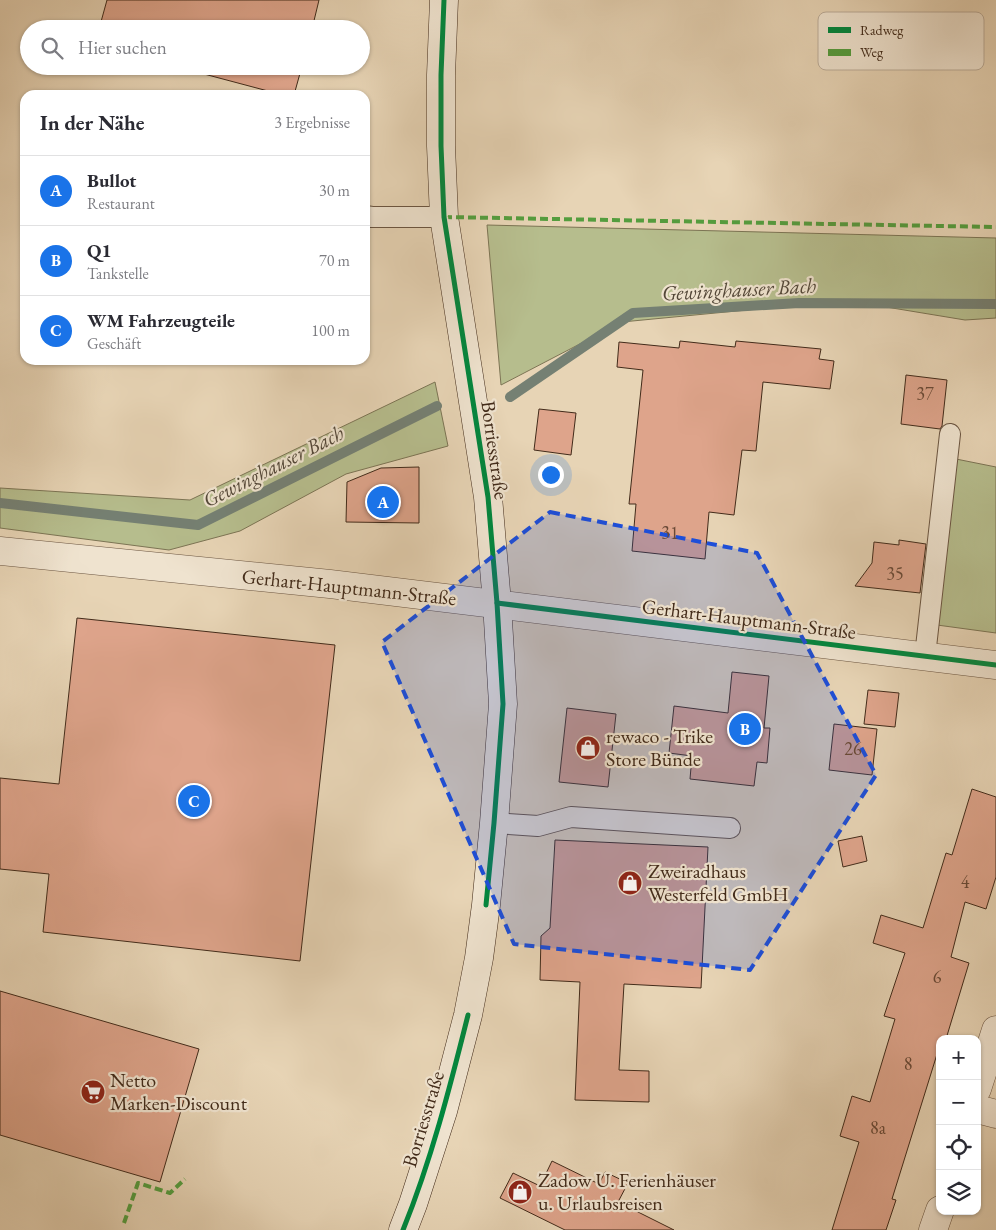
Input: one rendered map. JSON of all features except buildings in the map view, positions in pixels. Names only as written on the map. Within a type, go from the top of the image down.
[{"type":"main road","name":"Borriesstraße","points":[[403,1230],[443,1111],[468,1015],[479,958],[494,823],[503,704],[488,497],[444,217],[441,84],[444,0]]},
{"type":"main road","name":"Gerhart-Hauptmann-Straße","points":[[0,551],[330,584],[497,603],[996,665]]},
{"type":"main road","points":[[980,1080],[996,1030]]},
{"type":"main road","points":[[981,1110],[996,1114]]},
{"type":"main road","points":[[933,1230],[938,1215]]},
{"type":"lane","points":[[370,217],[444,217]]},
{"type":"lane","points":[[926,656],[950,434]]},
{"type":"lane","points":[[494,823],[538,826],[571,817],[730,828]]},
{"type":"highlighted area","points":[[550,512],[757,553],[876,775],[750,970],[514,944],[382,642]]},
{"type":"green space","points":[[487,225],[996,238],[996,318],[965,320],[874,305],[799,305],[622,322],[501,385]]},
{"type":"green space","points":[[435,382],[448,446],[346,474],[240,531],[169,550],[0,528],[0,488],[190,500]]},
{"type":"green space","points":[[956,459],[996,467],[996,633],[937,625]]},
{"type":"waterway","name":"Gewinghauser Bach","points":[[510,397],[633,313],[799,303],[996,304]]},
{"type":"waterway","name":"Gewinghauser Bach","points":[[0,503],[198,525],[437,406]]},
{"type":"marked path","points":[[444,217],[996,227]]},
{"type":"marked path","points":[[124,1223],[138,1183],[170,1193],[185,1179]]},
{"type":"cycle path","points":[[444,0],[441,75],[444,217],[488,497],[503,704],[486,905]]},
{"type":"cycle path","points":[[497,603],[996,665]]},
{"type":"cycle path","points":[[403,1230],[431,1151],[468,1015]]},
{"type":"place","name":"Bullot","points":[[383,502]]},
{"type":"place","name":"Q1","points":[[745,729]]},
{"type":"place","name":"rewaco - Trike Store Bünde","points":[[588,748]]},
{"type":"place","name":"WM Fahrzeugteile","points":[[194,801]]},
{"type":"place","name":"Zweiradhaus Westerfeld GmbH","points":[[630,883]]},
{"type":"place","name":"Netto Marken-Discount","points":[[93,1092]]},
{"type":"place","name":"Zadow U. Ferienhäuser u. Urlaubsreisen","points":[[520,1192]]}]
